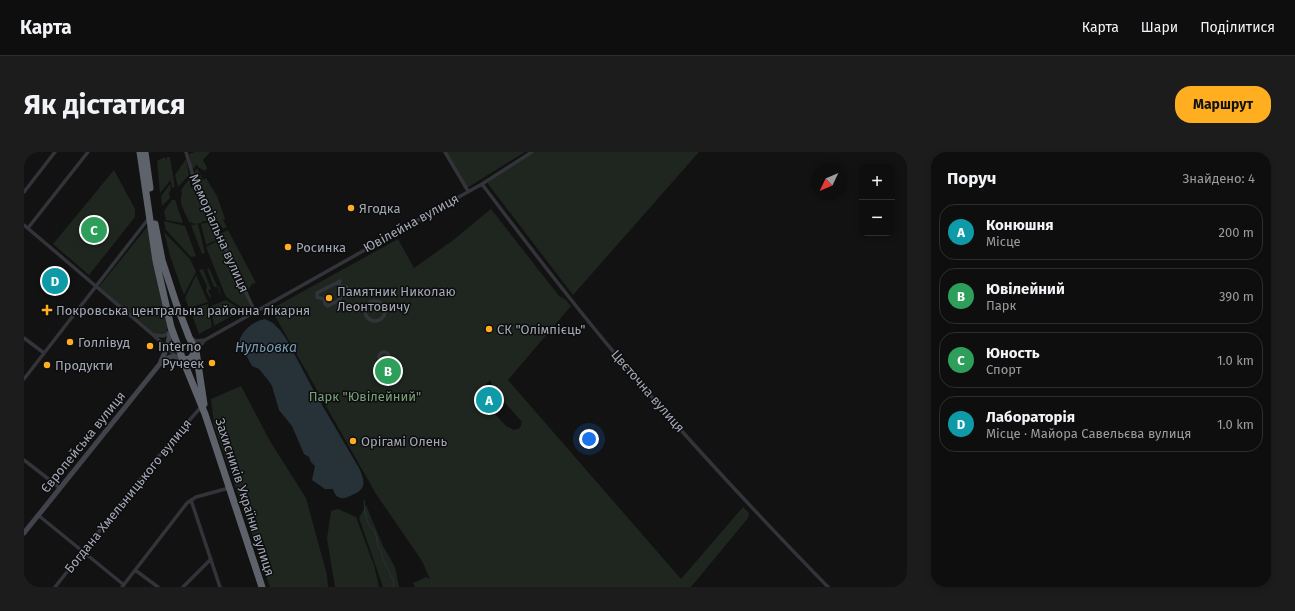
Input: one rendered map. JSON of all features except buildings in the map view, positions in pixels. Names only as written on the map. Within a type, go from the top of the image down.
[{"type":"highway","points":[[140,152],[156,261],[171,328]]},
{"type":"highway","points":[[145,152],[162,260],[185,325]]},
{"type":"highway","points":[[171,328],[176,321],[179,321],[185,325]]},
{"type":"highway","name":"Захисників України вулиця","points":[[185,325],[196,351],[205,414]]},
{"type":"highway","name":"Захисників України вулиця","points":[[171,328],[179,359],[205,414],[262,587]]},
{"type":"highway","points":[[179,359],[190,359],[196,351]]},
{"type":"street","points":[[24,192],[55,152]]},
{"type":"street","points":[[28,228],[88,152]]},
{"type":"street","name":"Меморіальна вулиця","points":[[186,152],[196,186],[255,312]]},
{"type":"street","points":[[445,152],[468,191]]},
{"type":"street","name":"Ювілейна вулиця","points":[[196,351],[205,340],[482,184],[532,152]]},
{"type":"street","name":"Цвєточна вулиця","points":[[482,184],[563,291],[622,362],[756,511],[828,587]]},
{"type":"street","points":[[24,379],[150,218]]},
{"type":"street","points":[[24,225],[152,334],[179,359]]},
{"type":"street","points":[[340,281],[340,285],[348,291],[345,296],[341,296],[340,300],[328,306],[324,299],[316,296],[340,281]]},
{"type":"street","points":[[374,301],[383,304],[385,308],[384,315],[380,321],[370,321],[364,314],[364,309],[370,302],[374,301]]},
{"type":"street","points":[[152,334],[161,336],[167,334],[171,328]]},
{"type":"street","name":"Європейська вулиця","points":[[159,365],[167,348],[171,328]]},
{"type":"street","points":[[189,337],[196,341],[205,340]]},
{"type":"street","points":[[24,338],[44,353]]},
{"type":"street","name":"Європейська вулиця","points":[[24,533],[163,360],[168,357],[179,359]]},
{"type":"street","name":"Богдана Хмельницького вулиця","points":[[56,587],[170,442],[202,406]]},
{"type":"street","points":[[24,460],[60,488]]},
{"type":"street","points":[[38,515],[123,586],[191,500],[229,488]]},
{"type":"street","points":[[191,500],[220,587]]},
{"type":"street","points":[[184,587],[210,559]]},
{"type":"street","points":[[136,570],[158,587]]},
{"type":"green space","points":[[195,152],[210,152],[203,160],[207,168],[205,171],[198,167],[197,164],[192,170],[189,154]]},
{"type":"green space","points":[[445,152],[525,152],[467,188]]},
{"type":"green space","points":[[535,152],[699,152],[573,295],[488,184],[488,182]]},
{"type":"green space","points":[[165,157],[167,160],[167,157],[170,157],[175,187],[172,188],[170,178],[170,181],[160,193],[157,161]]},
{"type":"green space","points":[[186,159],[189,175],[178,187],[175,175]]},
{"type":"green space","points":[[197,168],[203,180],[206,178],[217,196],[225,219],[223,220],[227,227],[223,229],[218,221],[215,221],[211,213],[208,215],[210,221],[195,224],[189,222],[184,211],[181,202],[181,190],[189,179],[191,188],[193,184],[194,185],[197,183],[194,173]]},
{"type":"green space","points":[[114,170],[135,209],[135,217],[89,275],[53,244]]},
{"type":"green space","points":[[170,184],[170,198],[162,206],[161,196]]},
{"type":"green space","points":[[172,200],[175,200],[183,223],[166,220],[164,211]]},
{"type":"green space","name":"Парк \"Ювілейний\"","points":[[491,209],[559,296],[566,300],[571,306],[508,380],[681,579],[743,507],[749,513],[748,518],[691,587],[415,587],[413,583],[426,577],[430,579],[422,561],[376,494],[271,309],[398,239],[414,268],[452,241]],"holes":[[[490,380],[504,402],[522,422],[520,428],[514,430],[506,426],[477,394]]]},
{"type":"green space","points":[[164,221],[185,226],[196,256],[191,257],[166,230]]},
{"type":"green space","points":[[210,222],[246,295],[250,306],[244,309],[226,297],[206,247],[217,241],[206,245],[201,224]]},
{"type":"green space","points":[[198,224],[205,253],[202,254],[191,225]]},
{"type":"green space","points":[[148,226],[168,328],[165,334],[159,335],[151,333],[98,288]]},
{"type":"green space","points":[[228,230],[256,283],[252,284],[247,292],[220,234]]},
{"type":"green space","points":[[164,232],[190,259],[196,272],[184,295],[170,256]]},
{"type":"green space","points":[[209,268],[217,286],[219,287],[221,294],[218,287],[214,287],[207,269]]},
{"type":"green space","points":[[203,269],[211,289],[208,290],[211,297],[210,298],[206,291],[207,286],[199,270]]},
{"type":"green space","points":[[196,275],[208,302],[189,308],[185,298]]},
{"type":"green space","points":[[226,300],[242,310],[214,326],[211,306]]},
{"type":"green space","points":[[208,304],[212,327],[199,334],[190,309]]},
{"type":"green space","points":[[241,386],[270,441],[306,498],[327,575],[328,587],[270,587],[214,425],[211,399]]},
{"type":"green space","points":[[366,505],[383,546],[395,567],[399,587],[383,587],[359,518]]},
{"type":"green space","points":[[338,509],[356,517],[374,565],[379,587],[335,587],[327,539],[331,511]]},
{"type":"water","name":"Нульовка","points":[[265,319],[273,323],[287,340],[315,393],[359,468],[363,478],[363,485],[362,488],[355,494],[342,498],[336,495],[333,489],[325,489],[312,480],[315,466],[309,457],[304,454],[292,426],[279,410],[272,386],[259,369],[252,366],[239,342],[249,327]]},
{"type":"waterway","points":[[364,500],[365,513],[369,526],[375,531],[378,546],[394,582],[393,587]]},
{"type":"place","name":"Ягодка","points":[[351,208]]},
{"type":"place","name":"Юность","points":[[94,230]]},
{"type":"place","name":"Росинка","points":[[288,247]]},
{"type":"place","name":"Лабораторія","points":[[55,281]]},
{"type":"place","name":"Памятник Николаю Леонтовичу","points":[[329,298]]},
{"type":"place","name":"Покровська центральна районна лікарня","points":[[47,310]]},
{"type":"place","name":"СК \"Олімпієць\"","points":[[489,329]]},
{"type":"place","name":"Голлівуд","points":[[70,342]]},
{"type":"place","name":"Interno","points":[[150,346]]},
{"type":"place","name":"Ручеек","points":[[212,363]]},
{"type":"place","name":"Продукти","points":[[47,365]]},
{"type":"place","name":"Ювілейний","points":[[388,371]]},
{"type":"place","name":"Конюшня","points":[[489,400]]},
{"type":"place","name":"Орігамі Олень","points":[[353,441]]}]
